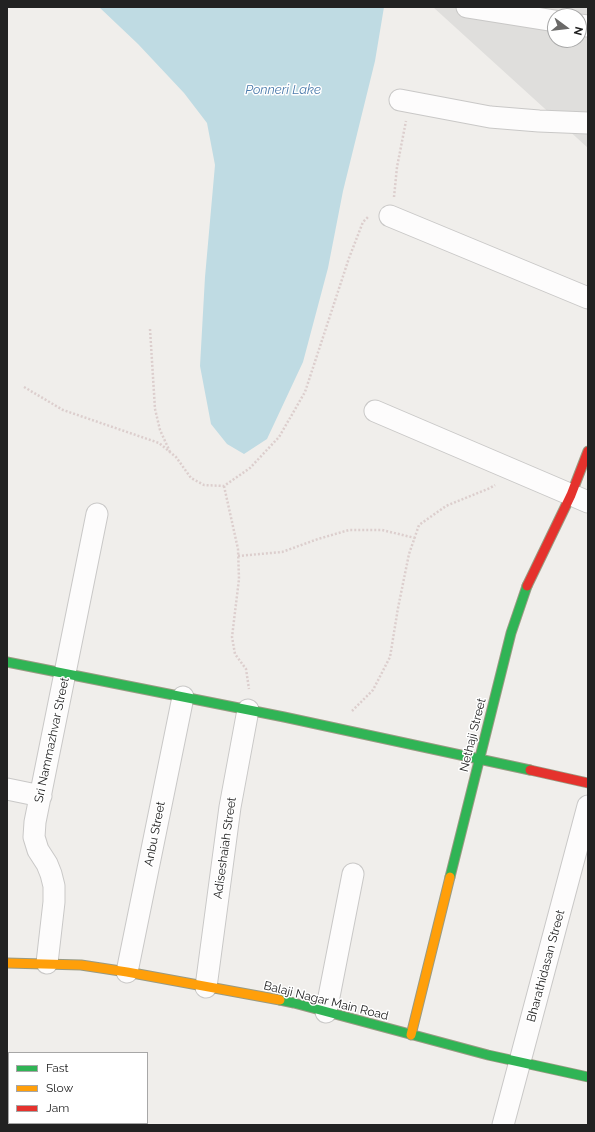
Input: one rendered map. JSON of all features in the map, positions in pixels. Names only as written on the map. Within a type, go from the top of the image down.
[{"type":"street","points":[[467,7],[547,20]]},
{"type":"street","points":[[406,101],[490,117],[588,123]]},
{"type":"street","points":[[390,216],[588,298]]},
{"type":"street","points":[[375,411],[579,499]]},
{"type":"street","name":"Nethaji Street","points":[[411,1035],[511,633],[529,582],[579,499],[588,451]]},
{"type":"street","name":"Sri Nammazhvar Street","points":[[47,963],[54,902],[54,886],[52,874],[38,850],[34,837],[35,822],[97,514]]},
{"type":"street","points":[[7,662],[248,710],[588,783]]},
{"type":"street","name":"Anbu Street","points":[[128,972],[183,697]]},
{"type":"street","name":"Adiseshaiah Street","points":[[206,987],[230,807],[248,710]]},
{"type":"street","points":[[7,789],[40,796]]},
{"type":"street","name":"Bharathidasan Street","points":[[503,1125],[588,806]]},
{"type":"street","points":[[326,1012],[353,874]]},
{"type":"street","name":"Balaji Nagar Main Road","points":[[7,963],[81,965],[128,972],[294,1003],[411,1035],[520,1062],[588,1076]]},
{"type":"path","points":[[24,387],[63,410],[159,443],[176,457],[191,478],[204,485],[224,486],[250,468],[279,437],[305,392],[349,258],[363,222],[370,215],[390,216],[406,101]]},
{"type":"path","points":[[150,329],[155,409],[160,430],[170,453]]},
{"type":"path","points":[[334,728],[373,690],[390,657],[409,554],[419,525],[446,506],[490,488],[515,471]]},
{"type":"path","points":[[224,486],[238,549],[239,579],[232,637],[235,654],[246,669],[249,687],[248,710]]},
{"type":"path","points":[[238,556],[282,552],[349,530],[382,530],[415,538]]},
{"type":"shaded area","points":[[433,7],[588,7],[588,148]]},
{"type":"water","name":"Ponneri Lake","points":[[99,7],[384,7],[375,61],[343,191],[328,268],[303,362],[267,439],[244,454],[227,444],[211,424],[200,366],[205,277],[215,165],[207,123],[184,93],[138,44]]},
{"type":"traffic: fast","points":[[450,877],[511,633],[527,586]]},
{"type":"traffic: fast","points":[[7,662],[284,717],[530,770]]},
{"type":"traffic: fast","points":[[280,1000],[488,1055],[588,1077]]},
{"type":"traffic: slow","points":[[411,1035],[450,877]]},
{"type":"traffic: slow","points":[[7,963],[81,965],[280,1000]]},
{"type":"traffic: jam","points":[[527,586],[571,495],[588,451]]},
{"type":"traffic: jam","points":[[530,770],[588,783]]}]
